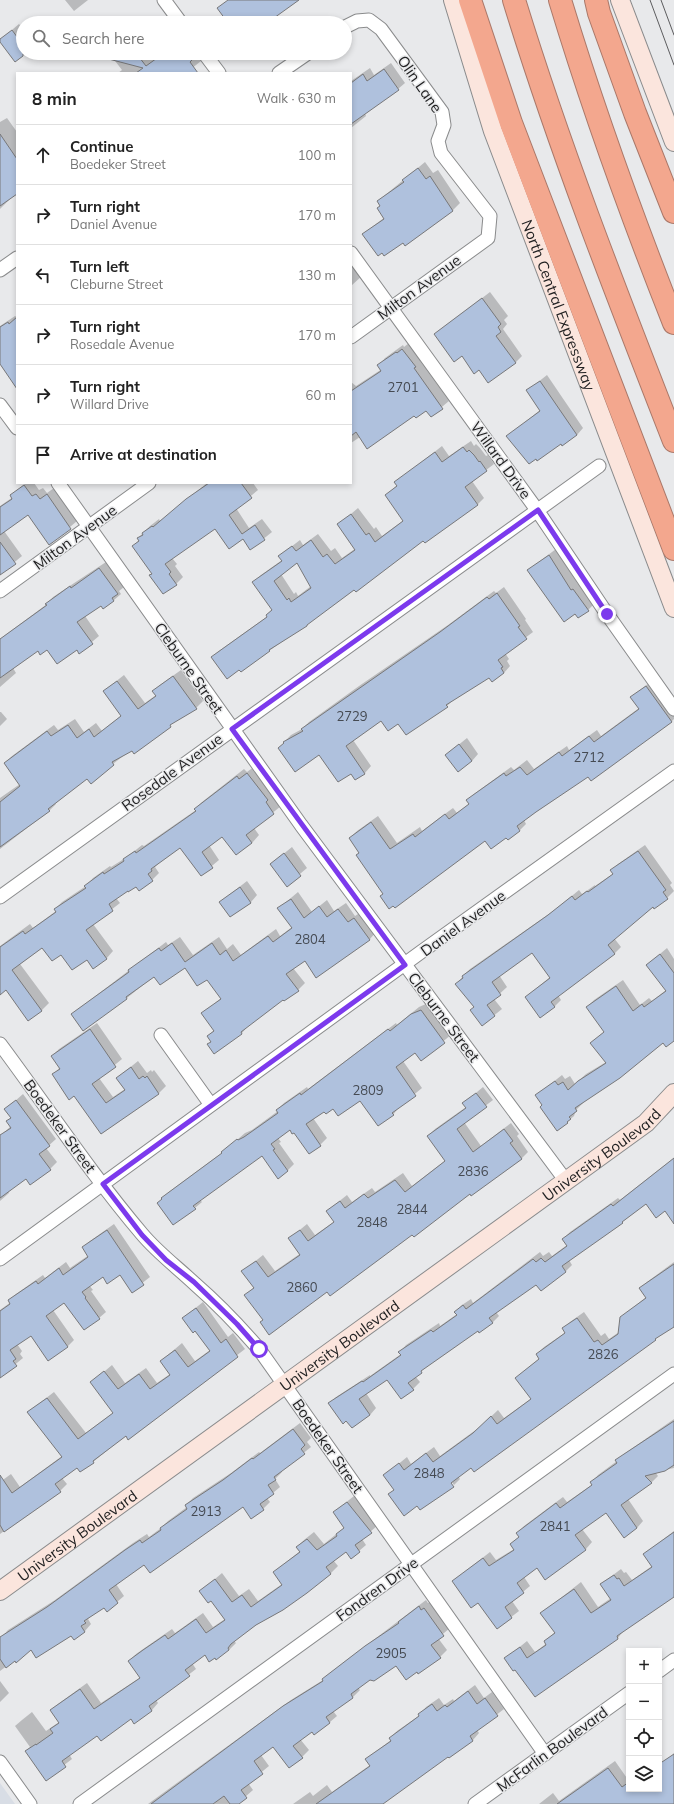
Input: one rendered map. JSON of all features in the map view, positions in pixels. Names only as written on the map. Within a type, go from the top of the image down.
[{"type":"highway","points":[[470,0],[511,123],[674,549]]},
{"type":"highway","points":[[514,0],[573,178],[674,441]]},
{"type":"highway","points":[[560,0],[574,46],[640,235],[674,323]]},
{"type":"highway","points":[[596,0],[599,13],[635,113],[674,212]]},
{"type":"street","points":[[164,0],[176,16]]},
{"type":"street","name":"North Central Expressway","points":[[453,0],[493,131],[674,608]]},
{"type":"street","points":[[620,0],[674,142]]},
{"type":"street","name":"Olin Lane","points":[[352,24],[357,21],[369,20],[381,29],[442,112],[444,125],[438,141],[441,153],[490,216],[488,238]]},
{"type":"street","points":[[209,60],[218,72]]},
{"type":"street","points":[[280,72],[298,60]]},
{"type":"street","name":"Milton Avenue","points":[[352,335],[488,238]]},
{"type":"street","name":"Willard Drive","points":[[352,254],[538,510],[607,614],[674,709]]},
{"type":"street","points":[[0,270],[16,259]]},
{"type":"street","points":[[0,405],[16,427]]},
{"type":"street","name":"Rosedale Avenue","points":[[0,897],[598,466]]},
{"type":"street","name":"Cleburne Street","points":[[59,484],[90,526],[232,729],[405,965],[566,1180]]},
{"type":"street","name":"Milton Avenue","points":[[0,591],[148,484]]},
{"type":"street","name":"Daniel Avenue","points":[[0,1259],[674,771]]},
{"type":"street","points":[[161,1035],[211,1105]]},
{"type":"street","name":"Boedeker Street","points":[[0,1044],[142,1235],[166,1260],[194,1282],[237,1324],[259,1349],[545,1754]]},
{"type":"street","name":"University Boulevard","points":[[0,1591],[646,1122],[674,1093]]},
{"type":"street","points":[[646,1122],[674,1113]]},
{"type":"street","name":"Fondren Drive","points":[[80,1804],[674,1374]]},
{"type":"street","points":[[662,1669],[674,1660]]},
{"type":"street","name":"McFarlin Boulevard","points":[[480,1802],[626,1695]]},
{"type":"street","points":[[0,1762],[30,1804]]},
{"type":"shaded area","points":[[0,1783],[15,1804],[0,1804]]},
{"type":"building","points":[[228,0],[299,0],[277,16],[223,16],[217,8]]},
{"type":"building","points":[[12,30],[16,35],[16,60],[18,60],[15,62],[0,42],[0,39]]},
{"type":"building","points":[[112,60],[141,60],[146,66],[154,60],[192,60],[190,62],[197,72],[137,72],[143,68]]},
{"type":"building","points":[[384,69],[399,90],[352,123],[352,82],[363,74],[367,81]]},
{"type":"building","points":[[0,134],[16,158],[16,195],[0,206]]},
{"type":"building","points":[[418,168],[426,179],[430,176],[453,211],[405,246],[403,243],[384,256],[382,253],[378,256],[362,234],[384,219],[377,208],[380,206],[377,201],[404,182],[402,180]]},
{"type":"building","points":[[482,298],[501,324],[498,327],[501,332],[496,336],[516,363],[488,383],[479,370],[474,374],[462,356],[454,362],[434,334]]},
{"type":"building","points":[[16,318],[16,388],[0,364],[0,327],[8,322],[9,324]]},
{"type":"building","points":[[402,349],[416,367],[414,368],[443,409],[431,417],[426,411],[416,418],[414,416],[367,449],[356,432],[352,435],[352,390],[381,371],[377,365],[396,352],[397,353]]},
{"type":"building","points":[[540,381],[577,435],[562,446],[561,444],[537,461],[536,459],[529,464],[506,436],[540,411],[526,390]]},
{"type":"building","points":[[463,447],[467,452],[469,450],[479,462],[480,461],[487,471],[465,487],[478,505],[425,543],[423,541],[356,592],[354,590],[307,626],[269,650],[270,651],[241,672],[239,670],[227,679],[211,657],[267,617],[266,615],[272,610],[252,582],[282,561],[278,556],[292,546],[296,551],[311,540],[323,557],[327,554],[335,564],[355,550],[337,524],[351,514],[366,535],[369,533],[375,542],[403,521],[385,495],[397,486],[394,482],[435,452],[442,462]],"holes":[[[297,563],[311,588],[291,602],[289,598],[287,600],[274,581]]]},
{"type":"building","points":[[208,484],[242,484],[252,498],[229,515],[242,534],[255,525],[265,540],[250,550],[243,539],[229,549],[215,529],[165,564],[171,572],[169,574],[177,585],[163,594],[149,575],[152,574],[132,546],[139,541],[137,538],[143,535],[142,533],[152,526],[153,527],[186,499]]},
{"type":"building","points":[[24,485],[32,496],[36,494],[40,499],[47,494],[71,529],[49,545],[28,515],[0,535],[0,507],[12,499],[10,495]]},
{"type":"building","points":[[0,542],[16,564],[0,575]]},
{"type":"building","points":[[549,555],[571,590],[573,589],[589,611],[578,618],[575,614],[564,622],[527,570]]},
{"type":"building","points":[[99,568],[118,594],[112,598],[114,601],[103,609],[101,606],[77,622],[93,644],[79,654],[77,650],[57,664],[47,650],[40,655],[38,651],[0,678],[0,639],[47,605],[45,604],[70,586],[71,588]]},
{"type":"building","points":[[497,593],[520,626],[518,627],[527,639],[498,660],[503,667],[501,668],[504,673],[492,682],[489,678],[446,705],[448,707],[406,735],[398,724],[388,731],[381,721],[346,746],[365,774],[355,780],[351,774],[338,782],[319,755],[295,772],[278,748],[284,743],[283,742],[303,731],[301,729],[440,632],[487,597],[489,599]]},
{"type":"building","points":[[173,676],[197,709],[170,725],[171,727],[134,754],[132,751],[112,762],[114,765],[91,784],[87,779],[48,809],[50,811],[0,847],[0,802],[20,786],[4,763],[47,731],[51,736],[68,725],[77,738],[89,729],[94,737],[121,716],[103,691],[117,681],[138,709],[156,696],[152,691]]},
{"type":"building","points":[[646,686],[672,722],[591,781],[588,777],[536,812],[517,826],[520,831],[508,840],[506,838],[491,849],[485,841],[395,908],[393,906],[389,909],[380,896],[383,894],[356,855],[359,853],[349,838],[371,822],[390,849],[413,834],[415,837],[445,814],[449,819],[469,804],[466,800],[504,773],[506,776],[520,767],[527,775],[559,752],[562,756],[589,736],[594,742],[639,709],[630,697]]},
{"type":"building","points":[[459,744],[472,761],[458,772],[445,755]]},
{"type":"building","points":[[247,773],[268,800],[266,802],[274,814],[246,835],[252,843],[236,855],[222,837],[202,852],[213,868],[201,876],[180,848],[151,869],[152,871],[148,874],[153,881],[139,891],[136,887],[128,891],[109,904],[113,911],[86,930],[107,959],[93,969],[87,960],[72,970],[61,955],[52,961],[42,948],[12,970],[42,1011],[28,1021],[6,990],[0,995],[0,947],[23,931],[25,934],[56,912],[54,909],[86,888],[84,886],[103,872],[104,874],[124,861],[123,859],[135,851],[136,853],[196,811],[194,809],[237,776],[239,779]]},
{"type":"building","points":[[638,851],[666,890],[663,892],[668,899],[654,909],[653,907],[608,945],[615,954],[551,1002],[555,1007],[540,1018],[525,997],[550,978],[532,953],[492,982],[501,995],[487,1005],[495,1016],[482,1026],[470,1010],[474,1007],[455,984],[463,978],[462,976],[548,915],[572,896],[575,900],[587,891],[588,892],[613,874],[610,870]]},
{"type":"building","points":[[284,853],[301,876],[287,887],[270,864]]},
{"type":"building","points":[[240,887],[251,903],[230,917],[219,902]]},
{"type":"building","points":[[291,899],[304,918],[319,906],[327,917],[338,909],[348,922],[354,918],[370,940],[316,978],[305,961],[286,974],[299,991],[284,1001],[283,1000],[241,1032],[242,1034],[214,1054],[207,1044],[211,1042],[207,1036],[214,1031],[201,1013],[221,999],[207,980],[197,986],[185,968],[160,985],[154,977],[83,1031],[71,1014],[129,972],[128,970],[159,948],[161,951],[172,943],[185,962],[212,943],[220,955],[226,950],[233,961],[268,936],[273,942],[292,928],[277,908]]},
{"type":"building","points":[[660,954],[674,973],[674,1041],[666,1047],[663,1043],[620,1078],[575,1108],[577,1111],[569,1117],[571,1119],[567,1122],[568,1123],[557,1131],[540,1107],[542,1105],[535,1095],[555,1081],[558,1085],[563,1082],[568,1090],[578,1081],[606,1063],[590,1043],[604,1032],[586,1007],[616,986],[633,1011],[642,1004],[644,1007],[666,991],[646,965]]},
{"type":"building","points":[[421,1010],[445,1043],[421,1061],[415,1053],[396,1067],[416,1096],[392,1113],[394,1115],[378,1126],[360,1101],[338,1116],[333,1109],[326,1114],[324,1112],[306,1124],[321,1146],[309,1154],[294,1133],[292,1134],[290,1130],[271,1144],[275,1149],[273,1150],[288,1171],[278,1179],[262,1156],[193,1206],[196,1209],[173,1225],[157,1203],[162,1199],[161,1198],[222,1153],[221,1152],[237,1139],[238,1140],[244,1137],[278,1113],[276,1110],[300,1093],[301,1095],[388,1029],[390,1031],[411,1014]]},
{"type":"building","points":[[90,1029],[116,1067],[92,1084],[106,1103],[125,1090],[116,1078],[131,1067],[139,1079],[143,1076],[145,1078],[147,1076],[159,1094],[101,1134],[74,1096],[69,1100],[52,1074],[60,1069],[51,1056]]},
{"type":"building","points":[[476,1093],[487,1107],[457,1129],[473,1152],[504,1129],[513,1141],[510,1143],[522,1159],[471,1196],[470,1194],[414,1237],[412,1235],[330,1296],[327,1292],[269,1335],[260,1322],[263,1320],[244,1295],[254,1288],[241,1271],[256,1261],[268,1277],[300,1255],[288,1238],[300,1230],[308,1241],[334,1222],[326,1211],[340,1201],[345,1208],[364,1194],[368,1198],[395,1180],[405,1192],[445,1161],[427,1136],[466,1108],[462,1103]]},
{"type":"building","points":[[16,1100],[50,1146],[39,1154],[51,1170],[30,1185],[26,1179],[0,1198],[0,1135],[11,1128],[6,1121],[11,1118],[4,1109]]},
{"type":"building","points":[[674,1158],[674,1224],[665,1211],[656,1218],[646,1204],[622,1222],[623,1223],[562,1266],[566,1272],[541,1291],[536,1285],[489,1318],[493,1323],[479,1333],[478,1331],[421,1371],[422,1373],[408,1383],[414,1390],[401,1399],[387,1380],[359,1399],[370,1415],[352,1428],[346,1421],[343,1424],[328,1403],[362,1381],[363,1382],[401,1355],[398,1352],[431,1330],[433,1332],[457,1315],[454,1312],[463,1305],[466,1309],[533,1259],[536,1262],[541,1258],[545,1262],[567,1246],[562,1239],[611,1204],[613,1206]]},
{"type":"building","points":[[107,1230],[144,1285],[132,1293],[120,1275],[107,1284],[103,1277],[82,1292],[100,1319],[84,1330],[64,1303],[46,1316],[68,1347],[48,1361],[31,1336],[10,1350],[16,1359],[13,1361],[17,1366],[0,1378],[0,1311],[10,1304],[8,1300],[36,1281],[38,1284],[59,1268],[63,1275],[88,1257],[82,1247]]},
{"type":"building","points":[[674,1264],[674,1327],[655,1339],[656,1340],[474,1472],[471,1468],[451,1483],[454,1487],[420,1510],[417,1506],[404,1516],[388,1494],[394,1490],[383,1475],[399,1463],[404,1470],[426,1453],[433,1462],[473,1433],[491,1416],[497,1424],[531,1399],[515,1378],[539,1359],[536,1354],[565,1333],[562,1328],[577,1318],[594,1342],[598,1340],[602,1345],[618,1334],[620,1317],[646,1298],[639,1288]]},
{"type":"building","points":[[196,1308],[221,1343],[226,1339],[238,1357],[128,1440],[126,1436],[93,1461],[94,1463],[80,1472],[77,1468],[55,1484],[61,1492],[4,1532],[0,1525],[0,1475],[12,1493],[62,1457],[27,1412],[47,1398],[78,1439],[113,1413],[90,1382],[104,1371],[118,1389],[139,1374],[150,1389],[170,1375],[160,1361],[175,1350],[188,1367],[210,1351],[195,1331],[193,1333],[182,1318]]},
{"type":"building","points":[[674,1421],[674,1465],[665,1471],[645,1476],[652,1483],[621,1505],[637,1528],[624,1538],[606,1513],[575,1535],[586,1550],[545,1580],[537,1568],[517,1583],[524,1593],[505,1607],[512,1618],[497,1629],[478,1603],[471,1608],[452,1581],[483,1558],[489,1566],[514,1550],[510,1544],[519,1537],[516,1533],[556,1503],[560,1508],[592,1485],[590,1482],[617,1463],[615,1460]]},
{"type":"building","points":[[293,1429],[305,1445],[301,1449],[305,1454],[274,1477],[276,1480],[268,1485],[274,1494],[260,1504],[264,1510],[251,1519],[243,1507],[150,1573],[144,1565],[109,1590],[118,1603],[107,1612],[104,1608],[84,1621],[86,1623],[81,1626],[85,1632],[74,1640],[71,1636],[36,1658],[31,1650],[16,1663],[15,1661],[6,1668],[0,1659],[0,1637],[47,1607],[140,1540],[142,1543],[161,1530],[160,1528],[187,1509],[185,1505],[223,1480],[252,1458],[253,1459]]},
{"type":"building","points":[[347,1502],[372,1533],[355,1545],[360,1552],[351,1559],[346,1552],[326,1567],[331,1574],[307,1593],[283,1610],[256,1625],[231,1644],[228,1648],[229,1650],[216,1660],[215,1658],[209,1662],[205,1655],[185,1670],[190,1676],[149,1706],[152,1711],[134,1724],[131,1719],[101,1741],[97,1736],[62,1761],[66,1767],[46,1781],[25,1751],[53,1733],[50,1729],[59,1723],[50,1710],[80,1689],[94,1709],[140,1678],[128,1661],[165,1635],[168,1639],[196,1619],[206,1633],[225,1620],[211,1601],[208,1603],[199,1591],[215,1579],[232,1602],[242,1595],[251,1607],[282,1585],[273,1572],[300,1552],[296,1547],[307,1539],[317,1550],[337,1536],[336,1534],[344,1528],[333,1512]]},
{"type":"building","points":[[674,1532],[674,1597],[617,1636],[618,1639],[535,1697],[504,1658],[520,1647],[527,1658],[546,1645],[544,1641],[555,1633],[540,1613],[574,1589],[591,1613],[611,1600],[600,1584],[614,1575],[617,1579],[619,1578],[624,1586],[652,1567],[643,1554]]},
{"type":"building","points":[[419,1606],[421,1610],[424,1608],[444,1636],[431,1645],[441,1658],[418,1674],[417,1672],[406,1680],[396,1666],[374,1681],[370,1680],[351,1694],[353,1698],[326,1717],[330,1723],[314,1735],[312,1732],[293,1746],[303,1758],[289,1768],[273,1747],[254,1761],[263,1774],[241,1790],[247,1798],[239,1804],[230,1804],[224,1796],[213,1804],[151,1804],[283,1706],[323,1681],[322,1679],[365,1646],[399,1623],[398,1622]]},
{"type":"building","points":[[468,1691],[477,1704],[485,1698],[498,1716],[470,1736],[473,1741],[449,1758],[448,1757],[383,1804],[316,1804],[370,1766],[365,1759],[391,1741],[389,1738],[419,1716],[418,1714],[432,1704],[437,1711],[445,1705],[447,1707]]},
{"type":"building","points":[[674,1754],[674,1804],[557,1804],[608,1768],[622,1787],[626,1784],[626,1792],[662,1792],[662,1762]]},
{"type":"tram line","points":[[650,0],[674,65]]},
{"type":"tram line","points":[[661,0],[674,35]]},
{"type":"route","points":[[259,1349],[237,1324],[194,1282],[166,1260],[142,1235],[103,1184],[405,965],[232,729],[538,510],[607,614]]}]
